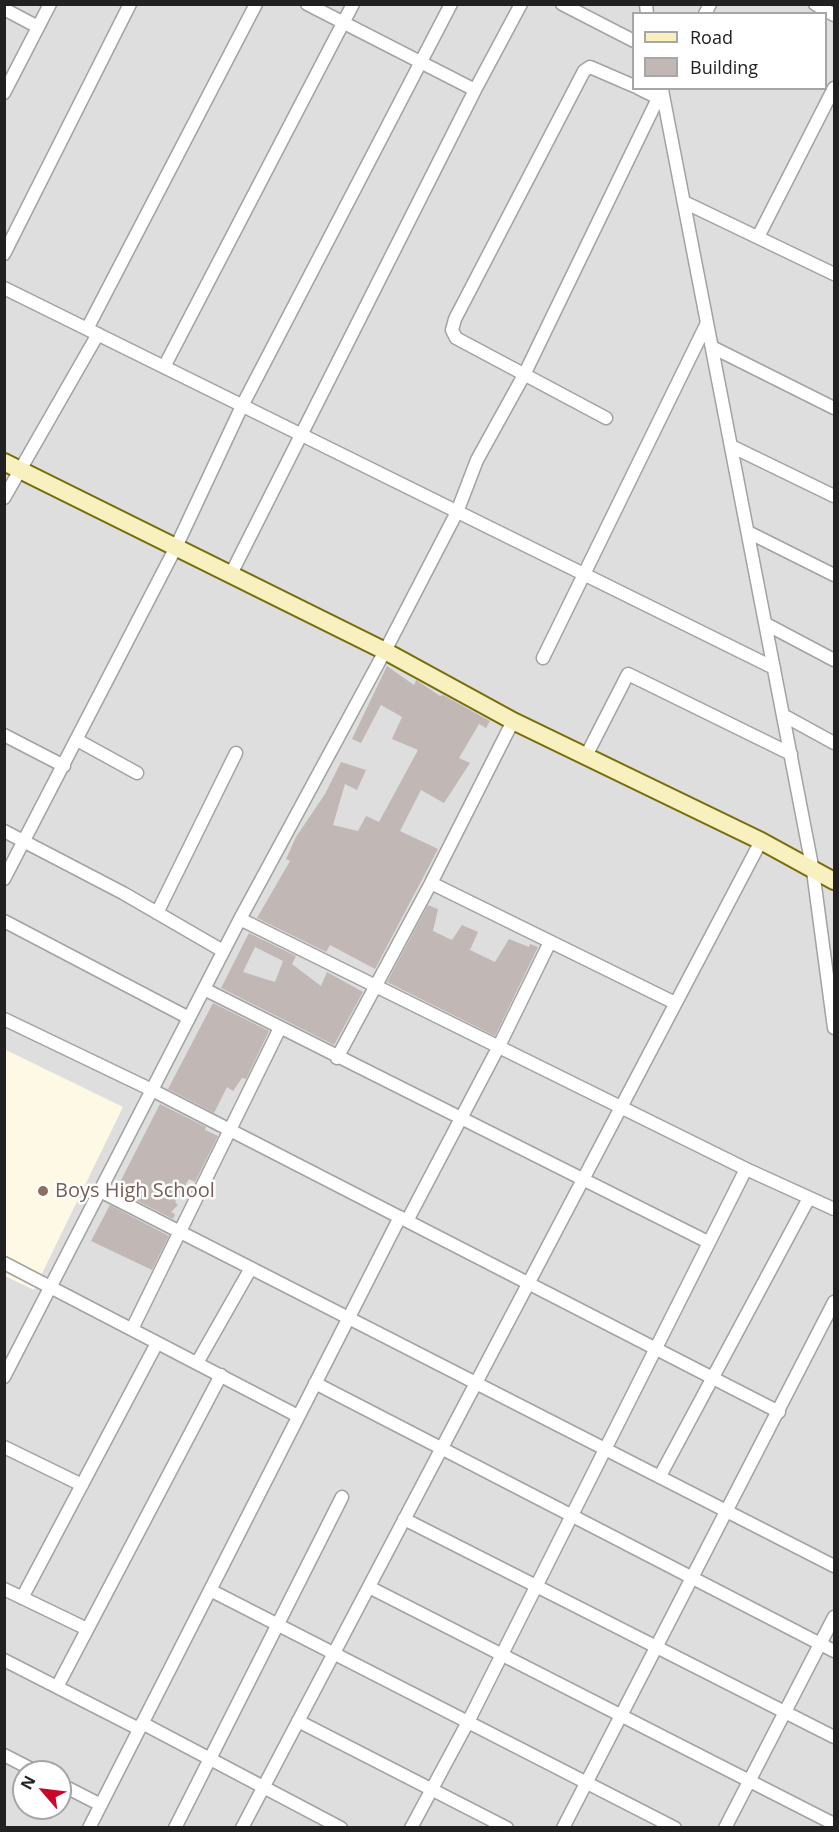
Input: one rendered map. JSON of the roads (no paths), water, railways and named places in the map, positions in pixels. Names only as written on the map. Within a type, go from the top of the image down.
[{"type":"street","points":[[4,93],[50,4]]},
{"type":"street","points":[[4,254],[130,4]]},
{"type":"street","points":[[4,498],[12,466],[92,332],[256,4]]},
{"type":"street","points":[[307,4],[475,90]]},
{"type":"street","points":[[164,367],[353,4]]},
{"type":"street","points":[[4,879],[176,547],[242,406],[451,4]]},
{"type":"street","points":[[231,574],[475,90],[521,4]]},
{"type":"street","points":[[562,4],[632,40]]},
{"type":"street","points":[[815,4],[834,15]]},
{"type":"street","points":[[4,9],[38,27]]},
{"type":"street","points":[[606,418],[456,338],[452,330],[455,319],[584,71],[590,67],[597,68],[632,86]]},
{"type":"street","points":[[758,237],[834,88]]},
{"type":"street","points":[[4,1377],[10,1354],[51,1287],[223,951],[385,651],[457,512],[477,460],[524,375],[661,91]]},
{"type":"street","points":[[661,91],[813,871],[834,1028]]},
{"type":"street","points":[[684,202],[834,274]]},
{"type":"street","points":[[4,288],[774,668]]},
{"type":"street","points":[[543,658],[707,323]]},
{"type":"street","points":[[712,347],[834,408]]},
{"type":"street","points":[[731,446],[834,496]]},
{"type":"street","points":[[12,466],[385,651],[513,721],[761,841],[834,881]]},
{"type":"street","points":[[748,532],[834,575]]},
{"type":"street","points":[[766,624],[834,660]]},
{"type":"street","points":[[586,756],[628,674],[791,754]]},
{"type":"street","points":[[783,715],[834,743]]},
{"type":"street","points":[[337,1058],[378,985],[513,721]]},
{"type":"street","points":[[4,735],[64,766]]},
{"type":"street","points":[[77,740],[137,773]]},
{"type":"street","points":[[158,913],[236,753]]},
{"type":"street","points":[[4,831],[158,913],[223,951]]},
{"type":"street","points":[[242,1827],[761,841]]},
{"type":"street","points":[[431,883],[675,1003]]},
{"type":"street","points":[[240,919],[622,1105],[746,1169],[834,1209]]},
{"type":"street","points":[[4,921],[189,1018]]},
{"type":"street","points":[[89,1827],[348,1318],[499,1046],[550,942]]},
{"type":"street","points":[[204,989],[459,1120],[708,1242]]},
{"type":"street","points":[[4,1019],[152,1090],[779,1412]]},
{"type":"street","points":[[132,1329],[280,1028]]},
{"type":"street","points":[[411,1827],[469,1720],[654,1347],[746,1169]]},
{"type":"street","points":[[100,1191],[475,1385],[604,1447],[834,1566]]},
{"type":"street","points":[[660,1476],[809,1198]]},
{"type":"street","points":[[4,1263],[298,1416]]},
{"type":"street","points":[[197,1363],[251,1268]]},
{"type":"street","points":[[562,1827],[834,1302]]},
{"type":"street","points":[[22,1598],[158,1343]]},
{"type":"street","points":[[57,1687],[221,1376]]},
{"type":"street","points":[[315,1383],[834,1651]]},
{"type":"street","points":[[4,1447],[82,1485]]},
{"type":"street","points":[[176,1827],[342,1497]]},
{"type":"street","points":[[404,1519],[834,1737]]},
{"type":"street","points":[[369,1587],[502,1652],[620,1716],[834,1824]]},
{"type":"street","points":[[4,1589],[87,1629]]},
{"type":"street","points":[[210,1590],[675,1827]]},
{"type":"street","points":[[725,1827],[834,1617]]},
{"type":"street","points":[[4,1660],[211,1759],[341,1827]]},
{"type":"street","points":[[298,1721],[507,1827]]},
{"type":"street","points":[[72,1790],[101,1805]]},
{"type":"place","name":"Boys High School","points":[[43,1191]]}]
